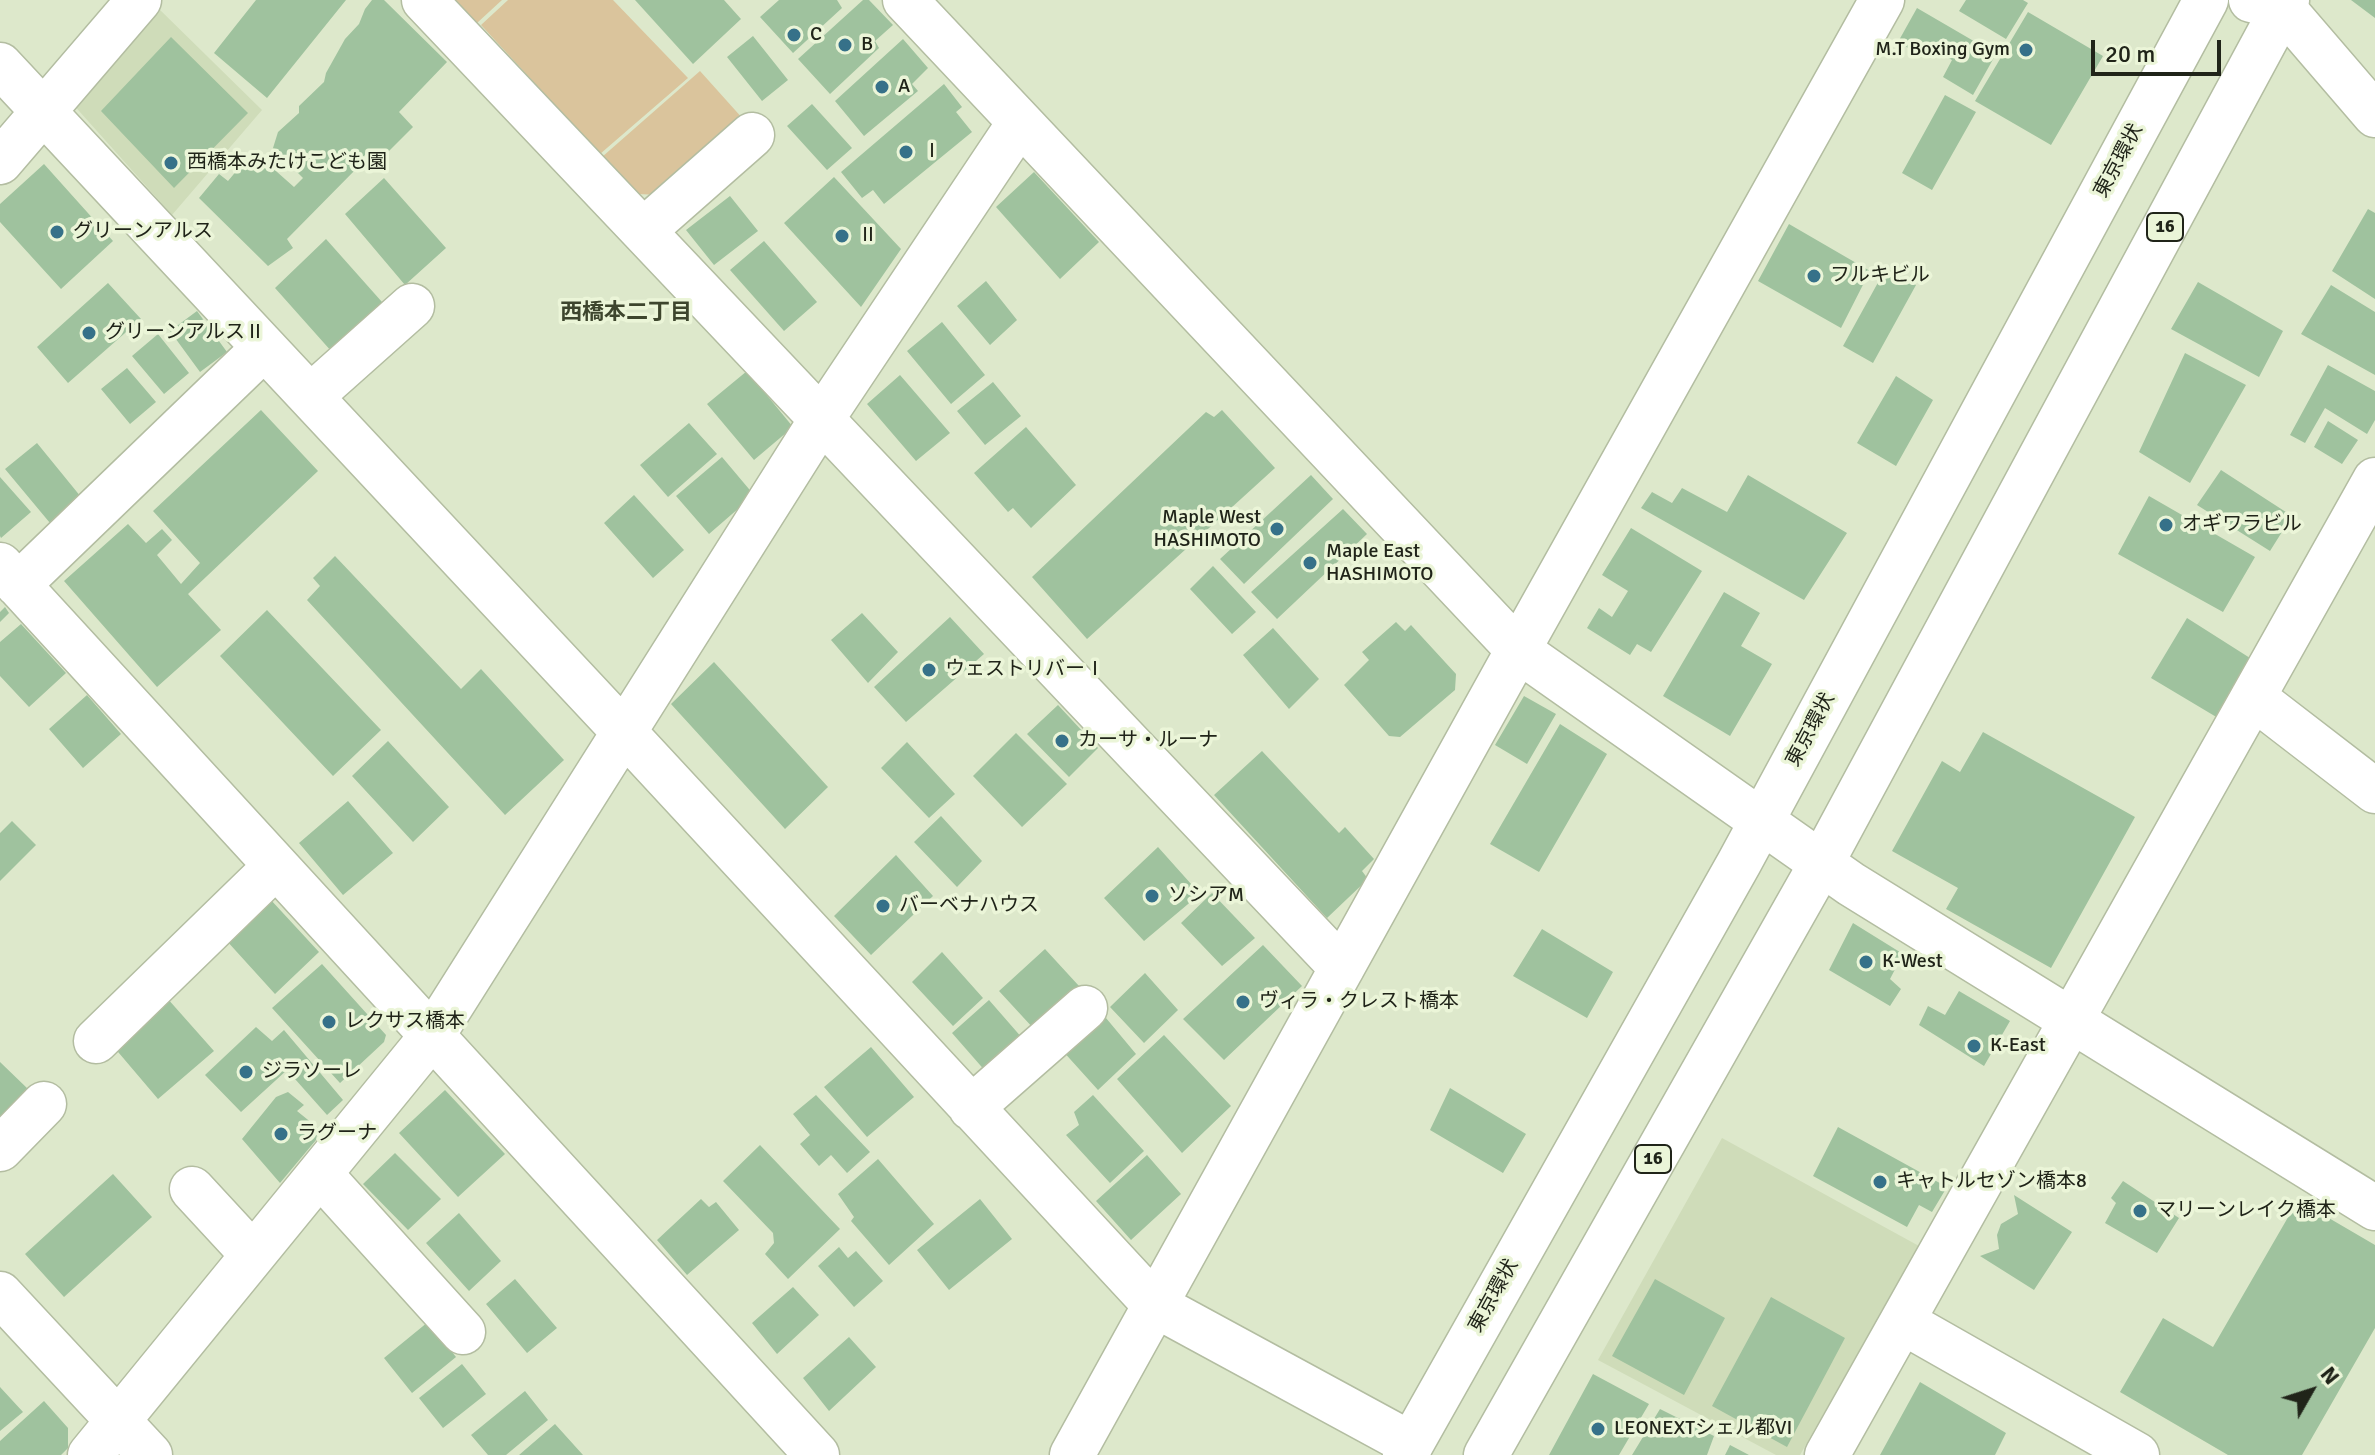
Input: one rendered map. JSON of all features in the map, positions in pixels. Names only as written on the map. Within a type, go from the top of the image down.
[{"type":"main road","points":[[0,162],[139,0]]},
{"type":"main road","points":[[424,0],[1342,968]]},
{"type":"main road","points":[[905,0],[1518,650],[1821,864],[2375,1208]]},
{"type":"main road","points":[[1072,1455],[1882,0]]},
{"type":"main road","name":"東京環状","points":[[1408,1450],[1761,822],[2206,0]]},
{"type":"main road","points":[[2275,2],[2375,115]]},
{"type":"main road","name":"16","points":[[1486,1455],[1821,864],[2275,2]]},
{"type":"main road","points":[[0,65],[1155,1305],[1408,1450]]},
{"type":"main road","points":[[90,1455],[432,1036],[821,420],[1020,122]]},
{"type":"main road","points":[[643,231],[752,135]]},
{"type":"main road","points":[[311,396],[412,306]]},
{"type":"main road","points":[[264,348],[9,575],[817,1455]]},
{"type":"main road","points":[[1827,1455],[2375,480]]},
{"type":"main road","points":[[2253,697],[2375,791]]},
{"type":"main road","points":[[96,1041],[276,866]]},
{"type":"main road","points":[[971,1108],[1085,1008]]},
{"type":"main road","points":[[0,1149],[44,1104]]},
{"type":"main road","points":[[320,1174],[463,1332]]},
{"type":"main road","points":[[192,1189],[253,1255]]},
{"type":"main road","points":[[0,1294],[150,1455]]},
{"type":"main road","points":[[1903,1322],[2137,1455]]},
{"type":"shaded area","points":[[455,0],[502,0],[477,23]]},
{"type":"shaded area","points":[[508,0],[613,0],[688,78],[600,154],[481,25]]},
{"type":"shaded area","name":"西橋本みたけこども園","points":[[155,5],[262,110],[172,215],[71,102]]},
{"type":"shaded area","points":[[700,71],[744,120],[661,195],[637,194],[602,157]]},
{"type":"shaded area","points":[[1722,1138],[1919,1246],[1800,1455],[1776,1455],[1598,1360]]},
{"type":"building","points":[[256,0],[346,0],[267,98],[214,53]]},
{"type":"building","points":[[372,0],[384,0],[447,62],[399,112],[413,127],[381,159],[370,149],[359,166],[287,239],[293,248],[268,266],[199,198],[219,174],[228,181],[248,157],[260,167],[268,164],[294,187],[303,178],[273,148],[278,132],[299,113],[299,106],[324,82],[345,39],[359,24]]},
{"type":"building","points":[[635,0],[724,0],[741,19],[693,64]]},
{"type":"building","name":"C","points":[[779,0],[837,0],[842,8],[793,53],[760,17]]},
{"type":"building","name":"B","points":[[863,0],[869,0],[893,25],[875,41],[879,48],[830,94],[798,59]]},
{"type":"building","points":[[1966,0],[2023,0],[2028,3],[2006,39],[1959,11]]},
{"type":"building","points":[[2351,0],[2375,0],[2375,18]]},
{"type":"building","points":[[1917,8],[1996,54],[1973,95],[1943,77],[1952,60],[1925,46],[1920,55],[1898,42]]},
{"type":"building","points":[[2028,12],[2103,56],[2051,145],[1975,101]]},
{"type":"building","points":[[753,36],[788,80],[762,101],[727,57]]},
{"type":"building","points":[[171,37],[248,113],[174,188],[101,111]]},
{"type":"building","name":"A","points":[[903,39],[928,68],[912,84],[918,91],[864,136],[835,101]]},
{"type":"building","name":"Ⅰ","points":[[944,84],[962,107],[956,112],[972,132],[884,204],[873,190],[862,198],[841,172]]},
{"type":"building","points":[[1945,95],[1976,112],[1932,190],[1902,173]]},
{"type":"building","points":[[812,104],[852,148],[827,170],[787,126]]},
{"type":"building","name":"グリーンアルス","points":[[44,164],[113,241],[61,289],[0,222],[0,204]]},
{"type":"building","points":[[1034,172],[1099,242],[1060,279],[996,207]]},
{"type":"building","name":"Ⅱ","points":[[834,177],[901,249],[861,307],[784,223]]},
{"type":"building","points":[[384,178],[446,248],[405,285],[345,214]]},
{"type":"building","points":[[730,196],[758,231],[714,265],[686,230]]},
{"type":"building","points":[[2368,209],[2375,213],[2375,299],[2332,271]]},
{"type":"building","name":"フルキビル","points":[[1789,224],[1870,271],[1841,328],[1758,281]]},
{"type":"building","points":[[326,239],[382,302],[332,352],[275,288]]},
{"type":"building","points":[[764,241],[817,302],[784,331],[730,270]]},
{"type":"building","points":[[1886,268],[1916,285],[1873,363],[1843,346]]},
{"type":"building","points":[[986,281],[1017,320],[990,345],[957,306]]},
{"type":"building","points":[[2198,282],[2283,331],[2259,377],[2171,329]]},
{"type":"building","name":"グリーンアルスⅡ","points":[[108,283],[141,319],[68,383],[37,347]]},
{"type":"building","points":[[2331,285],[2375,312],[2375,375],[2301,334]]},
{"type":"building","points":[[197,311],[227,352],[200,372],[170,331]]},
{"type":"building","points":[[942,322],[985,375],[951,404],[907,351]]},
{"type":"building","points":[[158,334],[189,373],[164,394],[132,356]]},
{"type":"building","points":[[2185,353],[2246,385],[2190,483],[2139,452]]},
{"type":"building","points":[[2328,365],[2375,391],[2375,420],[2367,434],[2325,408],[2305,443],[2290,435]]},
{"type":"building","points":[[127,368],[156,402],[130,424],[101,389]]},
{"type":"building","points":[[747,371],[793,427],[754,460],[707,404]]},
{"type":"building","points":[[900,375],[950,433],[916,461],[867,404]]},
{"type":"building","points":[[1896,376],[1933,400],[1896,466],[1857,443]]},
{"type":"building","points":[[993,382],[1021,416],[985,445],[957,411]]},
{"type":"building","points":[[261,410],[318,471],[188,594],[221,630],[157,687],[64,581],[128,524],[146,543],[162,529],[172,540],[157,555],[181,584],[200,563],[153,511]]},
{"type":"building","points":[[1222,410],[1275,468],[1087,639],[1032,577],[1206,412],[1214,417]]},
{"type":"building","points":[[2328,421],[2358,440],[2342,464],[2314,447]]},
{"type":"building","points":[[689,423],[717,454],[668,497],[640,465]]},
{"type":"building","points":[[1026,427],[1076,485],[1031,528],[1013,508],[1008,512],[974,473]]},
{"type":"building","points":[[37,443],[81,497],[50,523],[5,469]]},
{"type":"building","points":[[722,457],[754,495],[709,534],[676,496]]},
{"type":"building","points":[[2221,470],[2292,516],[2270,551],[2197,505]]},
{"type":"building","name":"Maple West HASHIMOTO","points":[[1311,475],[1333,499],[1244,584],[1220,559]]},
{"type":"building","points":[[1748,475],[1847,533],[1804,600],[1641,508],[1652,492],[1672,503],[1682,488],[1727,512]]},
{"type":"building","points":[[0,477],[31,512],[1,538],[0,536]]},
{"type":"building","points":[[634,495],[684,550],[653,578],[604,523]]},
{"type":"building","name":"オギワラビル","points":[[2149,496],[2255,557],[2223,612],[2118,554]]},
{"type":"building","name":"Maple East HASHIMOTO","points":[[1343,509],[1367,534],[1277,619],[1251,592]]},
{"type":"building","points":[[1631,528],[1702,571],[1651,652],[1637,644],[1630,655],[1587,628],[1599,608],[1612,617],[1628,591],[1602,575]]},
{"type":"building","points":[[335,556],[461,689],[481,669],[564,760],[505,815],[307,600],[320,586],[313,578]]},
{"type":"building","points":[[1213,566],[1256,612],[1232,634],[1190,589]]},
{"type":"building","points":[[1724,592],[1760,613],[1741,646],[1772,664],[1730,736],[1663,696]]},
{"type":"building","points":[[5,607],[9,613],[0,622],[0,612]]},
{"type":"building","points":[[267,610],[381,730],[333,776],[220,656]]},
{"type":"building","points":[[862,613],[898,652],[868,683],[831,640]]},
{"type":"building","name":"ウェストリバーⅠ","points":[[950,617],[984,654],[906,722],[874,687]]},
{"type":"building","points":[[2187,618],[2250,658],[2218,718],[2151,678]]},
{"type":"building","points":[[1396,622],[1405,631],[1411,625],[1456,674],[1455,690],[1400,737],[1389,736],[1344,685],[1369,660],[1362,652]]},
{"type":"building","points":[[21,624],[66,673],[29,707],[0,676],[0,642]]},
{"type":"building","points":[[1273,628],[1319,679],[1289,709],[1243,655]]},
{"type":"building","points":[[714,662],[828,787],[785,829],[671,704]]},
{"type":"building","points":[[87,695],[121,734],[83,768],[49,729]]},
{"type":"building","points":[[1524,696],[1556,714],[1527,764],[1495,745]]},
{"type":"building","name":"カーサ・ルーナ","points":[[1058,705],[1098,748],[1069,777],[1027,734]]},
{"type":"building","points":[[1560,724],[1607,754],[1539,872],[1490,844]]},
{"type":"building","points":[[1983,732],[2135,817],[2051,968],[1946,909],[1958,888],[1892,851],[1942,761],[1960,772]]},
{"type":"building","points":[[1016,733],[1067,784],[1022,827],[973,776]]},
{"type":"building","points":[[388,741],[449,807],[413,842],[352,776]]},
{"type":"building","points":[[907,742],[955,794],[929,818],[881,768]]},
{"type":"building","points":[[1262,751],[1339,833],[1345,827],[1374,859],[1362,871],[1368,879],[1327,918],[1214,795]]},
{"type":"building","points":[[348,801],[393,853],[343,895],[299,843]]},
{"type":"building","points":[[941,816],[982,861],[957,887],[914,842]]},
{"type":"building","points":[[12,821],[36,845],[0,881],[0,833]]},
{"type":"building","name":"ソシアM","points":[[1158,847],[1200,894],[1144,941],[1104,898]]},
{"type":"building","name":"バーベナハウス","points":[[896,855],[933,896],[871,955],[834,916]]},
{"type":"building","points":[[1212,893],[1255,938],[1222,966],[1181,923]]},
{"type":"building","points":[[270,899],[319,952],[275,994],[226,940]]},
{"type":"building","name":"K-West","points":[[1853,923],[1903,954],[1890,979],[1901,989],[1890,1006],[1829,970]]},
{"type":"building","points":[[1542,929],[1613,972],[1587,1018],[1513,976]]},
{"type":"building","name":"ヴィラ・クレスト橋本","points":[[1263,945],[1302,986],[1224,1060],[1183,1019]]},
{"type":"building","points":[[1045,949],[1079,986],[1034,1029],[999,991]]},
{"type":"building","points":[[942,952],[983,998],[953,1026],[912,982]]},
{"type":"building","name":"レクサス橋本","points":[[322,964],[386,1035],[384,1042],[340,1083],[272,1008]]},
{"type":"building","points":[[1145,973],[1178,1010],[1144,1043],[1110,1007]]},
{"type":"building","name":"K-East","points":[[1959,991],[2010,1021],[1984,1066],[1919,1025],[1928,1006],[1945,1015]]},
{"type":"building","points":[[167,998],[214,1051],[158,1099],[113,1046]]},
{"type":"building","points":[[989,1000],[1023,1039],[987,1073],[952,1033]]},
{"type":"building","points":[[1101,1012],[1136,1054],[1098,1090],[1061,1049]]},
{"type":"building","name":"ジラソーレ","points":[[256,1027],[272,1041],[284,1030],[343,1100],[327,1115],[287,1070],[241,1112],[205,1075]]},
{"type":"building","points":[[1164,1035],[1231,1106],[1182,1153],[1117,1079]]},
{"type":"building","points":[[871,1047],[914,1097],[867,1137],[824,1087]]},
{"type":"building","points":[[0,1062],[28,1089],[0,1118]]},
{"type":"building","points":[[1450,1088],[1526,1134],[1503,1173],[1430,1130]]},
{"type":"building","points":[[445,1090],[505,1154],[458,1197],[399,1133]]},
{"type":"building","name":"ラグーナ","points":[[288,1092],[304,1105],[297,1111],[318,1128],[316,1140],[280,1183],[242,1139],[276,1097]]},
{"type":"building","points":[[816,1095],[870,1152],[847,1173],[831,1155],[819,1166],[800,1144],[810,1135],[793,1114]]},
{"type":"building","points":[[1093,1095],[1144,1151],[1110,1183],[1066,1135],[1079,1125],[1074,1112]]},
{"type":"building","name":"キャトルセゾン橋本8","points":[[1838,1127],[1947,1187],[1932,1212],[1919,1205],[1907,1227],[1813,1176]]},
{"type":"building","points":[[760,1145],[840,1229],[788,1279],[765,1254],[774,1243],[773,1233],[723,1181]]},
{"type":"building","points":[[395,1153],[441,1199],[408,1230],[363,1184]]},
{"type":"building","points":[[1147,1155],[1181,1194],[1131,1240],[1096,1201]]},
{"type":"building","points":[[878,1159],[934,1224],[889,1265],[851,1221],[854,1217],[838,1194]]},
{"type":"building","points":[[113,1174],[152,1217],[64,1297],[25,1254]]},
{"type":"building","name":"マリーンレイク橋本","points":[[2123,1181],[2179,1218],[2157,1253],[2105,1223],[2116,1203],[2111,1198]]},
{"type":"building","points":[[2014,1195],[2072,1232],[2034,1290],[1980,1256],[1999,1249],[1997,1235],[2001,1224],[2018,1214]]},
{"type":"building","points":[[701,1199],[709,1207],[716,1202],[739,1230],[687,1275],[657,1240]]},
{"type":"building","points":[[980,1199],[1012,1239],[949,1290],[917,1250]]},
{"type":"building","points":[[2298,1200],[2375,1245],[2375,1328],[2302,1455],[2228,1455],[2120,1392],[2163,1318],[2213,1347]]},
{"type":"building","points":[[459,1213],[501,1261],[469,1291],[426,1243]]},
{"type":"building","points":[[839,1247],[848,1258],[856,1251],[883,1281],[854,1307],[818,1266]]},
{"type":"building","points":[[515,1279],[557,1328],[527,1353],[486,1304]]},
{"type":"building","points":[[1655,1279],[1725,1318],[1684,1395],[1612,1356]]},
{"type":"building","points":[[793,1287],[819,1315],[777,1354],[752,1323]]},
{"type":"building","points":[[1771,1297],[1845,1338],[1787,1447],[1712,1406]]},
{"type":"building","points":[[428,1322],[456,1357],[412,1393],[384,1358]]},
{"type":"building","points":[[849,1337],[876,1367],[829,1411],[803,1378]]},
{"type":"building","points":[[462,1364],[486,1394],[443,1428],[419,1398]]},
{"type":"building","name":"LEONEXTシェル都VI","points":[[1593,1374],[1649,1404],[1619,1455],[1549,1455]]},
{"type":"building","points":[[1920,1382],[2006,1433],[1995,1455],[1880,1455]]},
{"type":"building","points":[[0,1387],[23,1412],[0,1431]]},
{"type":"building","points":[[525,1391],[548,1420],[506,1455],[488,1455],[471,1435]]},
{"type":"building","points":[[44,1401],[68,1428],[68,1448],[61,1455],[0,1455],[0,1441]]},
{"type":"building","points":[[1660,1409],[1714,1436],[1707,1455],[1632,1455]]},
{"type":"building","points":[[555,1424],[583,1455],[519,1455]]},
{"type":"building","points":[[1730,1445],[1749,1455],[1725,1455]]},
{"type":"place","name":"C","points":[[794,35]]},
{"type":"place","name":"B","points":[[845,45]]},
{"type":"place","name":"M.T Boxing Gym","points":[[2026,50]]},
{"type":"place","name":"A","points":[[882,87]]},
{"type":"place","name":"Ⅰ","points":[[906,152]]},
{"type":"place","name":"西橋本みたけこども園","points":[[171,163]]},
{"type":"place","name":"グリーンアルス","points":[[57,232]]},
{"type":"place","name":"Ⅱ","points":[[842,236]]},
{"type":"place","name":"フルキビル","points":[[1814,276]]},
{"type":"place","name":"グリーンアルスⅡ","points":[[89,333]]},
{"type":"place","name":"オギワラビル","points":[[2166,525]]},
{"type":"place","name":"Maple West HASHIMOTO","points":[[1277,529]]},
{"type":"place","name":"Maple East HASHIMOTO","points":[[1310,563]]},
{"type":"place","name":"ウェストリバーⅠ","points":[[929,670]]},
{"type":"place","name":"カーサ・ルーナ","points":[[1062,741]]},
{"type":"place","name":"ソシアM","points":[[1152,896]]},
{"type":"place","name":"バーベナハウス","points":[[883,906]]},
{"type":"place","name":"K-West","points":[[1866,962]]},
{"type":"place","name":"ヴィラ・クレスト橋本","points":[[1243,1002]]},
{"type":"place","name":"レクサス橋本","points":[[329,1022]]},
{"type":"place","name":"K-East","points":[[1974,1046]]},
{"type":"place","name":"ジラソーレ","points":[[246,1072]]},
{"type":"place","name":"ラグーナ","points":[[281,1134]]},
{"type":"place","name":"キャトルセゾン橋本8","points":[[1880,1182]]},
{"type":"place","name":"マリーンレイク橋本","points":[[2140,1211]]},
{"type":"place","name":"LEONEXTシェル都VI","points":[[1598,1429]]},
{"type":"district","name":"西橋本二丁目","points":[[626,313]]}]
